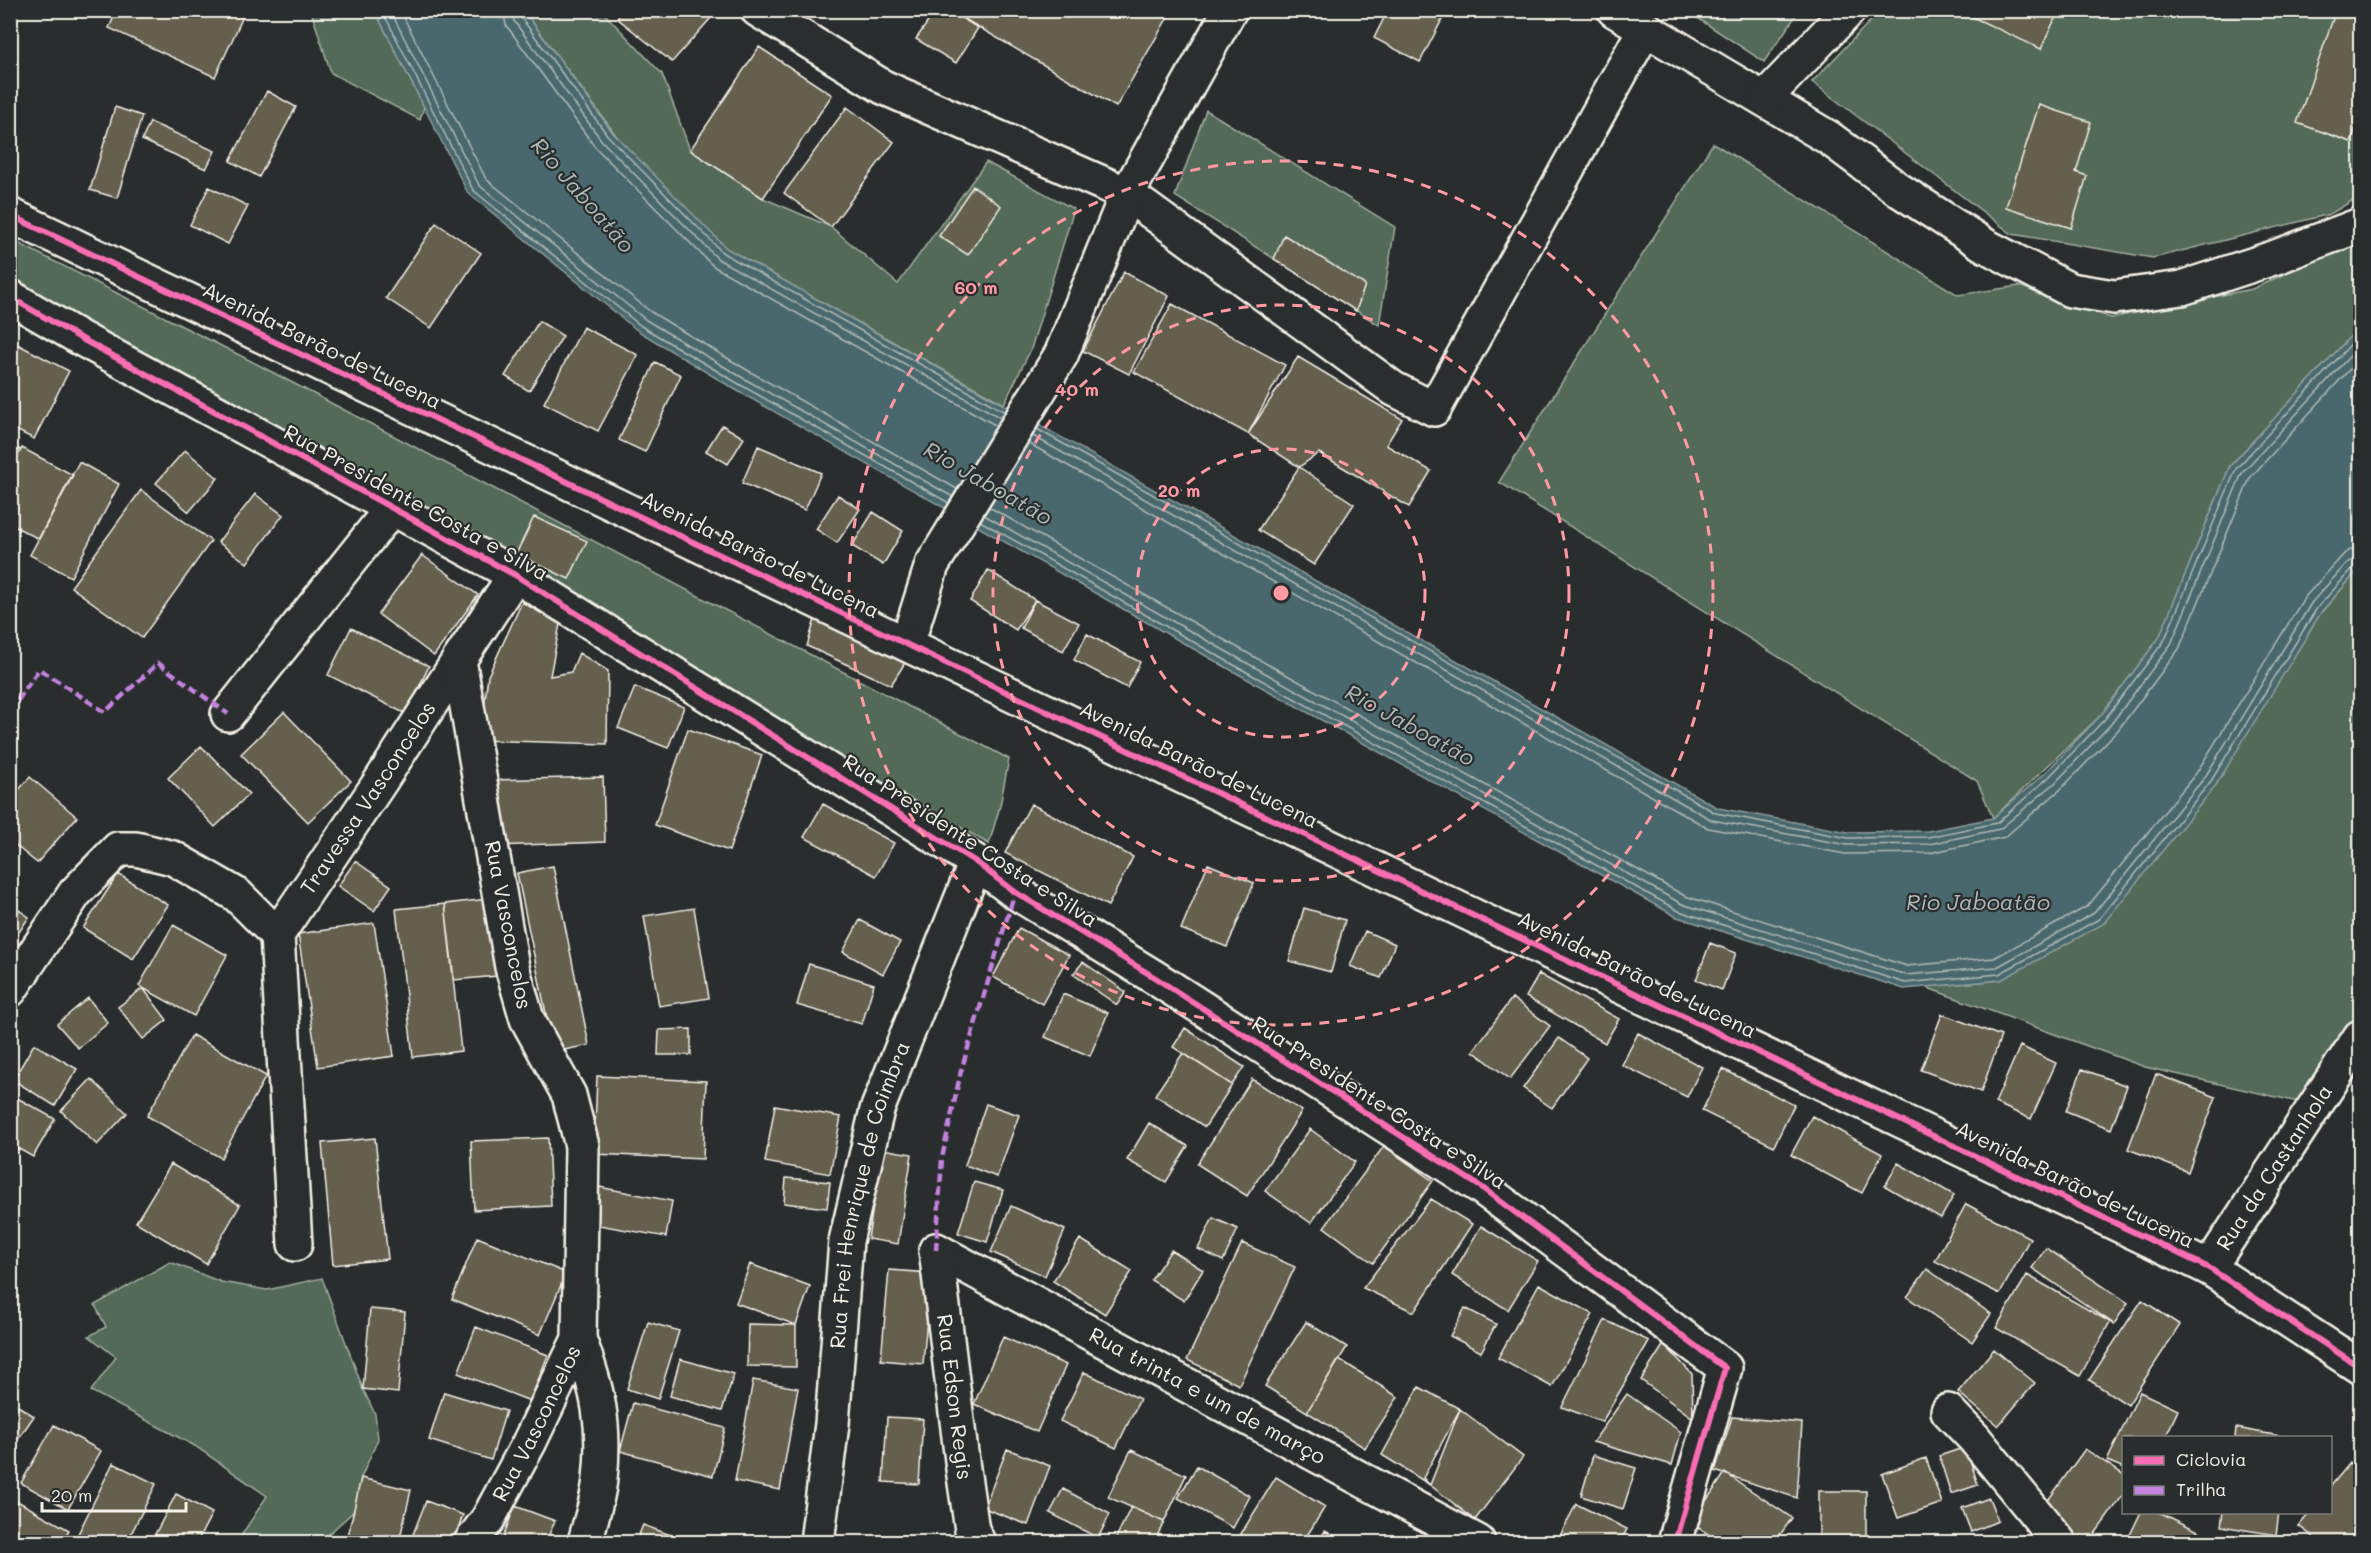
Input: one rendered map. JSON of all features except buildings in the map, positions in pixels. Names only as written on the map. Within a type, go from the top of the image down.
[{"type":"street","points":[[758,10],[883,87],[1127,194],[1394,389],[1434,409],[1645,28]]},
{"type":"street","points":[[907,644],[932,565],[1061,355],[1127,194],[1230,10]]},
{"type":"street","points":[[1614,10],[1829,138],[1899,190],[1986,246],[2070,290],[2114,297],[2182,288],[2276,257],[2361,225]]},
{"type":"street","points":[[1765,98],[1849,10]]},
{"type":"street","name":"Avenida Barão de Lucena","points":[[10,215],[2209,1268],[2361,1367]]},
{"type":"street","name":"Rua Presidente Costa e Silva","points":[[10,297],[80,338],[515,575],[976,862],[1015,892],[1154,977],[1481,1187],[1725,1368],[1675,1542]]},
{"type":"street","points":[[228,714],[392,508]]},
{"type":"street","points":[[459,660],[515,575]]},
{"type":"street","name":"Travessa Vasconcelos","points":[[277,934],[459,660]]},
{"type":"street","name":"Rua Vasconcelos","points":[[459,660],[512,967],[527,1020],[569,1095],[582,1146],[579,1339],[529,1443],[488,1519],[471,1542]]},
{"type":"street","points":[[10,990],[75,893],[118,849],[136,849],[173,858],[237,895],[277,934],[295,1244]]},
{"type":"street","name":"Rua Frei Henrique de Coimbra","points":[[818,1542],[832,1424],[846,1241],[851,1219],[877,1110],[976,862]]},
{"type":"street","name":"Rua da Castanhola","points":[[2209,1268],[2361,1037]]},
{"type":"street","name":"Rua Edson Regis","points":[[936,1250],[963,1469],[972,1530],[978,1542]]},
{"type":"street","name":"Rua trinta e um de março","points":[[936,1250],[1478,1542]]},
{"type":"street","points":[[579,1339],[594,1378],[601,1413],[600,1480],[585,1542]]},
{"type":"street","points":[[1948,1412],[1974,1438],[2059,1542]]},
{"type":"green space","points":[[311,11],[375,11],[424,107],[420,120],[331,73]]},
{"type":"green space","points":[[524,11],[602,11],[662,74],[690,150],[763,198],[831,227],[898,284],[986,162],[1074,209],[1031,349],[1004,404],[726,248],[621,142]]},
{"type":"green space","points":[[1687,11],[1799,11],[1764,62]]},
{"type":"green space","points":[[1880,11],[2360,11],[2360,196],[2330,214],[2153,258],[2012,234],[1812,82]]},
{"type":"green space","points":[[1206,110],[1395,227],[1379,325],[1175,196]]},
{"type":"green space","points":[[1713,143],[1958,295],[2019,286],[2111,318],[2252,289],[2360,239],[2360,326],[2230,466],[2159,638],[2101,715],[1993,818],[1977,781],[1499,482]]},
{"type":"green space","points":[[10,244],[20,244],[249,360],[1009,759],[1000,806],[989,844],[52,304],[11,274]]},
{"type":"green space","points":[[2360,568],[2360,1012],[2298,1102],[2145,1067],[1925,987],[2001,980]]},
{"type":"green space","points":[[170,1262],[221,1282],[267,1290],[322,1278],[363,1389],[375,1414],[378,1439],[361,1478],[354,1511],[320,1542],[237,1542],[267,1496],[195,1446],[91,1391],[116,1357],[89,1336],[106,1327],[95,1305]]},
{"type":"water","name":"Rio Jaboatão","points":[[375,11],[524,11],[613,133],[726,248],[1718,808],[1848,832],[1928,831],[1993,818],[2045,773],[2101,715],[2159,638],[2230,466],[2360,326],[2360,568],[2322,611],[2216,785],[2103,924],[2001,980],[1904,989],[1677,917],[1231,670],[736,390],[638,331],[468,193]]},
{"type":"marked path","points":[[10,712],[39,669],[105,712],[158,663],[228,714]]},
{"type":"marked path","points":[[936,1250],[942,1158],[961,1071],[1015,892]]},
{"type":"cycle path","points":[[10,215],[2209,1268],[2360,1367]]},
{"type":"cycle path","points":[[10,297],[80,338],[515,575],[976,862],[1015,892],[1154,977],[1481,1187],[1725,1368],[1675,1542]]}]
